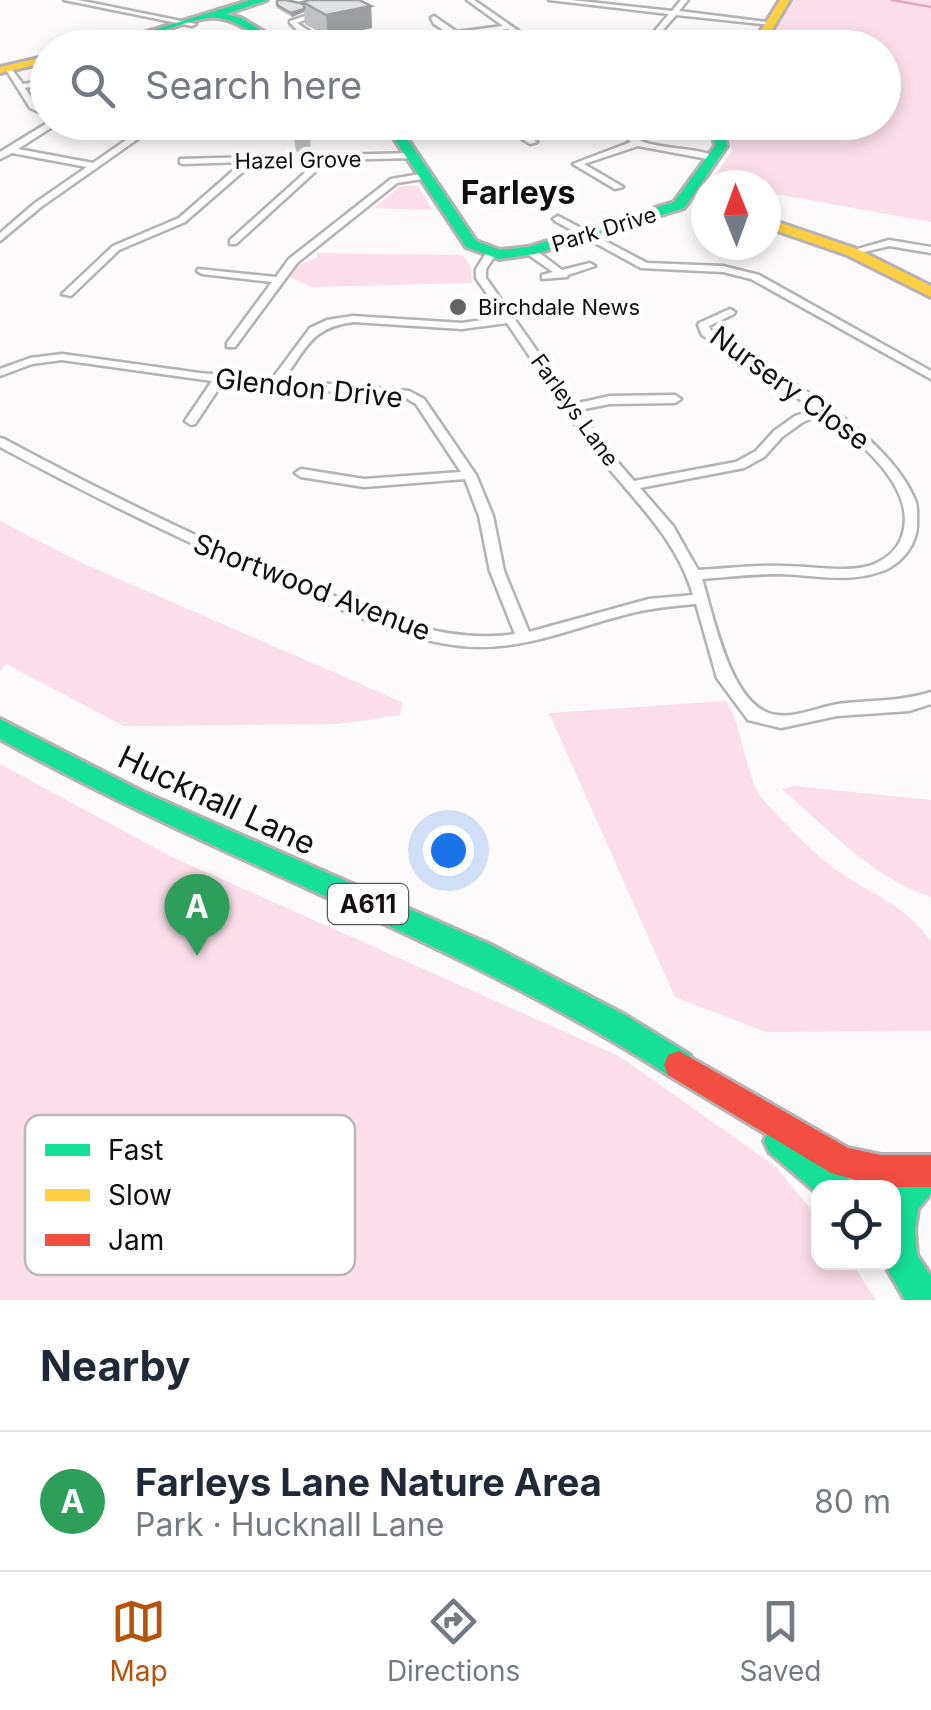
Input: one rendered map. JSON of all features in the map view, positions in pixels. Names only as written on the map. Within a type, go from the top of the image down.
[{"type":"street","points":[[67,0],[192,24]]},
{"type":"street","points":[[169,30],[262,0]]},
{"type":"street","points":[[470,0],[515,30]]},
{"type":"street","points":[[552,0],[771,23]]},
{"type":"street","points":[[659,30],[685,0]]},
{"type":"street","points":[[767,30],[785,0]]},
{"type":"street","points":[[302,30],[292,22],[320,13]]},
{"type":"street","points":[[218,16],[255,30]]},
{"type":"street","points":[[423,21],[434,19],[453,30]]},
{"type":"street","points":[[484,30],[509,26]]},
{"type":"street","points":[[11,74],[30,103]]},
{"type":"street","points":[[0,156],[30,138]]},
{"type":"street","points":[[0,238],[38,205],[133,140]]},
{"type":"street","points":[[402,140],[470,244],[491,254]]},
{"type":"street","points":[[528,140],[533,142]]},
{"type":"street","points":[[634,140],[637,143]]},
{"type":"street","name":"Park Drive","points":[[709,170],[721,146],[720,140]]},
{"type":"street","points":[[558,168],[637,143],[714,157]]},
{"type":"street","points":[[10,150],[97,166]]},
{"type":"street","points":[[234,242],[324,160]]},
{"type":"street","name":"Hazel Grove","points":[[183,161],[324,160],[420,166]]},
{"type":"street","points":[[67,294],[116,248],[182,220],[250,162]]},
{"type":"street","points":[[578,164],[618,188]]},
{"type":"street","points":[[231,345],[293,261],[394,181],[420,166]]},
{"type":"street","points":[[606,190],[630,184]]},
{"type":"street","name":"Park Drive","points":[[491,254],[530,251],[691,206]]},
{"type":"street","points":[[558,219],[646,266],[724,269],[755,277],[931,376]]},
{"type":"street","points":[[781,227],[852,252],[931,292]]},
{"type":"street","points":[[852,252],[889,243],[931,250]]},
{"type":"street","points":[[530,251],[563,275]]},
{"type":"street","name":"Farleys Lane","points":[[491,254],[480,274],[572,408],[668,529],[694,575],[724,678],[754,716],[782,722],[837,710],[909,705],[931,698]]},
{"type":"street","points":[[546,278],[590,266]]},
{"type":"street","points":[[201,272],[278,280]]},
{"type":"street","name":"Nursery Close","points":[[694,575],[788,570],[839,575],[873,569],[894,559],[908,543],[915,518],[900,478],[880,454],[822,410],[706,333],[703,325],[708,319],[730,312]]},
{"type":"street","points":[[276,382],[314,330],[331,322],[353,319],[462,326],[510,319]]},
{"type":"street","name":"Glendon Drive","points":[[0,373],[30,361],[62,356],[219,378],[409,395],[420,402],[470,475],[486,516],[497,571],[524,639]]},
{"type":"street","points":[[192,421],[219,378]]},
{"type":"street","points":[[572,408],[610,400],[675,399]]},
{"type":"street","points":[[631,486],[740,465],[760,454],[799,419],[822,410]]},
{"type":"street","name":"Shortwood Avenue","points":[[0,442],[176,534],[391,624],[434,637],[478,642],[524,639],[562,632],[650,604],[702,599]]},
{"type":"street","points":[[301,473],[364,483],[470,475]]},
{"type":"street","name":"Hucknall Lane","points":[[0,728],[129,798],[505,965],[636,1036],[726,1096],[842,1162],[881,1171],[931,1172]]},
{"type":"street","name":"Hucknall Lane","points":[[726,1096],[826,1180]]},
{"type":"street","name":"Hucknall Lane","points":[[901,1201],[913,1183],[931,1172]]},
{"type":"street","name":"Hucknall Lane","points":[[901,1259],[922,1295]]},
{"type":"shaded area","points":[[791,0],[931,0],[931,222],[781,195],[781,170],[719,170],[732,151],[730,140],[901,140],[901,30],[772,30]]},
{"type":"shaded area","points":[[417,185],[433,210],[374,208],[401,186]]},
{"type":"shaded area","points":[[317,253],[463,255],[471,267],[472,283],[312,287],[288,276],[298,265],[317,258]]},
{"type":"shaded area","points":[[0,521],[82,563],[402,702],[400,715],[338,724],[124,726],[6,664],[0,671]]},
{"type":"shaded area","points":[[726,701],[753,781],[765,802],[820,857],[901,910],[931,942],[931,1031],[766,1032],[675,997],[549,713]]},
{"type":"shaded area","points":[[0,764],[170,856],[619,1056],[775,1166],[811,1210],[811,1270],[857,1270],[876,1300],[0,1300]]},
{"type":"shaded area","points":[[794,786],[931,800],[931,897],[890,878],[852,851],[782,789]]},
{"type":"building","points":[[277,0],[304,4],[304,9],[291,13],[277,5]]},
{"type":"building","points":[[359,0],[371,6],[326,15],[303,2]]},
{"type":"waterway","points":[[892,0],[931,7]]},
{"type":"traffic: fast","points":[[160,30],[262,0]]},
{"type":"traffic: fast","points":[[218,15],[254,30]]},
{"type":"traffic: fast","points":[[401,140],[471,244],[499,255],[530,251],[679,205],[721,146],[720,140]]},
{"type":"traffic: fast","points":[[0,728],[134,799],[481,954],[549,988],[679,1065]]},
{"type":"traffic: fast","points":[[780,1141],[826,1180]]},
{"type":"traffic: fast","points":[[901,1211],[912,1189],[931,1172]]},
{"type":"traffic: fast","points":[[901,1260],[916,1286],[930,1300]]},
{"type":"traffic: slow","points":[[766,30],[785,0]]},
{"type":"traffic: slow","points":[[0,70],[30,63]]},
{"type":"traffic: slow","points":[[781,227],[852,252],[931,292]]},
{"type":"traffic: jam","points":[[679,1065],[842,1162],[881,1171],[931,1171]]},
{"type":"place","name":"Birchdale News","points":[[458,307]]},
{"type":"place","name":"Farleys Lane Nature Area","points":[[197,956]]},
{"type":"district","name":"Farleys","points":[[518,192]]}]
